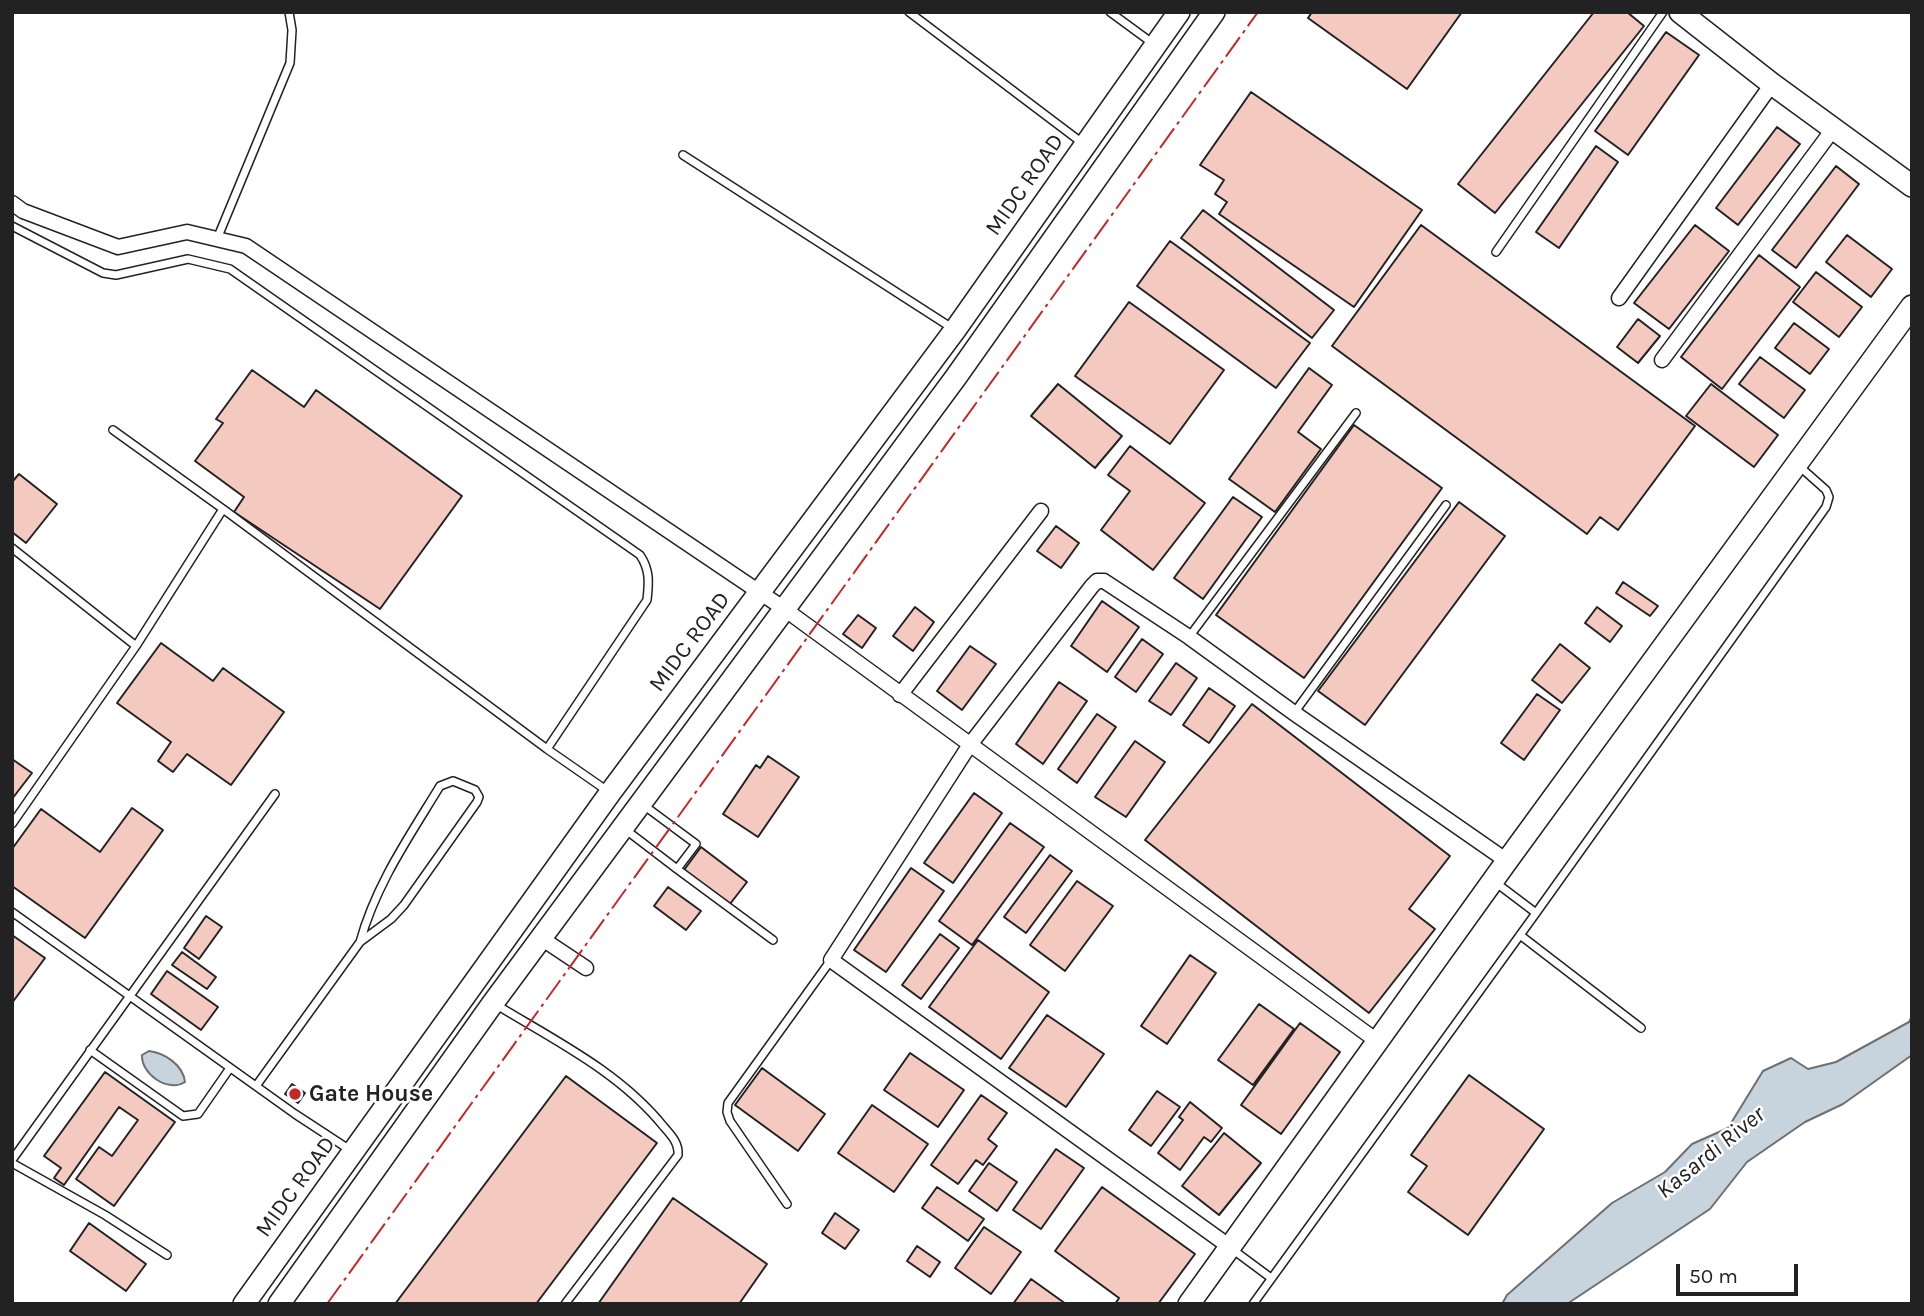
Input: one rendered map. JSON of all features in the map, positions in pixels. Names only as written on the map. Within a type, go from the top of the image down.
[{"type":"main road","name":"MIDC ROAD","points":[[244,1304],[610,793],[955,330],[1179,12]]},
{"type":"main road","points":[[279,1304],[493,1003],[956,377],[1214,12]]},
{"type":"main road","points":[[1680,12],[1912,186]]},
{"type":"main road","points":[[1189,1304],[1507,861],[1912,306]]},
{"type":"street","points":[[1619,298],[1773,84]]},
{"type":"street","points":[[1662,360],[1835,128]]},
{"type":"street","points":[[12,203],[23,211],[118,247],[187,232],[246,246],[783,608],[1377,1041]]},
{"type":"street","points":[[900,695],[1041,511]]},
{"type":"street","points":[[1230,1247],[831,960],[969,746],[1097,582],[1104,581],[1189,637],[1507,861]]},
{"type":"street","points":[[541,938],[586,968]]},
{"type":"lane","points":[[217,239],[290,63],[292,30],[289,12]]},
{"type":"lane","points":[[909,12],[1085,145]]},
{"type":"lane","points":[[1110,12],[1156,46]]},
{"type":"lane","points":[[1496,253],[1663,12]]},
{"type":"lane","points":[[683,155],[955,330]]},
{"type":"lane","points":[[12,226],[103,273],[116,275],[188,260],[230,269],[640,555],[648,567],[647,600],[547,749]]},
{"type":"lane","points":[[1189,637],[1356,413]]},
{"type":"lane","points":[[113,429],[610,793]]},
{"type":"lane","points":[[1253,1304],[1826,507],[1829,497],[1826,490],[1796,464]]},
{"type":"lane","points":[[1294,713],[1446,505]]},
{"type":"lane","points":[[12,824],[136,646],[223,509]]},
{"type":"lane","points":[[12,548],[136,646]]},
{"type":"lane","points":[[256,1086],[360,942],[391,919],[404,905],[477,802],[479,797],[475,790],[453,781],[440,786],[372,902],[360,942]]},
{"type":"lane","points":[[167,1255],[12,1161],[128,995],[275,793]]},
{"type":"lane","points":[[640,802],[696,844],[677,869]]},
{"type":"lane","points":[[622,827],[773,940]]},
{"type":"lane","points":[[1494,881],[1536,913]]},
{"type":"lane","points":[[12,912],[230,1068],[354,1152]]},
{"type":"lane","points":[[1520,935],[1641,1028]]},
{"type":"lane","points":[[787,1204],[730,1121],[728,1103],[831,960]]},
{"type":"lane","points":[[493,1003],[619,1080],[646,1104],[674,1139],[678,1149],[678,1154],[565,1304]]},
{"type":"lane","points":[[90,1050],[183,1116],[198,1114],[230,1068]]},
{"type":"lane","points":[[1230,1247],[1271,1278]]},
{"type":"water","name":"Kasardi River","points":[[1912,1016],[1912,1055],[1843,1104],[1805,1122],[1747,1162],[1710,1209],[1567,1304],[1502,1304],[1507,1295],[1612,1203],[1665,1172],[1692,1144],[1728,1128],[1763,1071],[1791,1058],[1808,1069],[1836,1062],[1909,1022]]},
{"type":"water","points":[[149,1051],[161,1054],[177,1065],[185,1082],[171,1085],[151,1075],[142,1055]]},
{"type":"building","points":[[1312,12],[1462,12],[1407,89],[1308,18]]},
{"type":"building","points":[[1594,12],[1627,12],[1644,26],[1495,213],[1458,184]]},
{"type":"building","points":[[1666,32],[1699,55],[1628,155],[1595,131]]},
{"type":"building","points":[[1251,92],[1422,210],[1354,307],[1219,214],[1227,202],[1215,194],[1224,180],[1200,165]]},
{"type":"building","points":[[1777,127],[1800,144],[1738,225],[1716,208]]},
{"type":"building","points":[[1596,146],[1618,162],[1559,248],[1536,232]]},
{"type":"building","points":[[1836,166],[1859,184],[1796,268],[1772,250]]},
{"type":"building","points":[[1203,210],[1334,310],[1312,338],[1181,238]]},
{"type":"building","points":[[1421,225],[1695,426],[1618,530],[1600,517],[1587,534],[1332,346]]},
{"type":"building","points":[[1695,225],[1729,251],[1669,329],[1634,303]]},
{"type":"building","points":[[1847,235],[1892,269],[1871,297],[1826,262]]},
{"type":"building","points":[[1170,241],[1310,343],[1276,388],[1137,286]]},
{"type":"building","points":[[1759,255],[1800,287],[1722,389],[1681,357]]},
{"type":"building","points":[[1816,272],[1862,307],[1839,337],[1793,302]]},
{"type":"building","points":[[1129,302],[1224,370],[1170,444],[1075,376]]},
{"type":"building","points":[[1638,319],[1660,336],[1638,363],[1617,347]]},
{"type":"building","points":[[1794,323],[1829,349],[1810,374],[1775,348]]},
{"type":"building","points":[[1760,357],[1805,390],[1784,418],[1739,384]]},
{"type":"building","points":[[1309,368],[1332,385],[1298,432],[1321,449],[1275,512],[1229,479]]},
{"type":"building","points":[[252,370],[304,407],[316,390],[462,496],[380,609],[234,512],[244,497],[195,461],[223,423],[216,419]]},
{"type":"building","points":[[1058,384],[1122,436],[1095,468],[1031,416]]},
{"type":"building","points":[[1711,384],[1778,435],[1754,467],[1686,416]]},
{"type":"building","points":[[1354,425],[1442,488],[1304,678],[1216,615]]},
{"type":"building","points":[[1130,446],[1205,503],[1153,570],[1101,530],[1130,491],[1108,475]]},
{"type":"building","points":[[19,474],[57,504],[26,543],[12,532],[12,482]]},
{"type":"building","points":[[1233,497],[1262,517],[1203,599],[1174,578]]},
{"type":"building","points":[[1459,502],[1505,536],[1365,725],[1318,691]]},
{"type":"building","points":[[1056,526],[1079,543],[1061,568],[1037,551]]},
{"type":"building","points":[[1623,582],[1658,606],[1650,616],[1616,593]]},
{"type":"building","points":[[1102,601],[1139,627],[1107,672],[1071,646]]},
{"type":"building","points":[[915,607],[934,622],[913,651],[893,636]]},
{"type":"building","points":[[1597,607],[1622,626],[1610,642],[1585,623]]},
{"type":"building","points":[[858,615],[876,628],[862,648],[843,634]]},
{"type":"building","points":[[1142,639],[1163,654],[1136,692],[1115,677]]},
{"type":"building","points":[[161,643],[213,681],[223,668],[284,712],[231,785],[187,754],[173,772],[158,761],[171,742],[117,703]]},
{"type":"building","points":[[1560,644],[1590,668],[1562,703],[1532,680]]},
{"type":"building","points":[[970,646],[996,664],[962,710],[937,691]]},
{"type":"building","points":[[1176,663],[1197,678],[1171,715],[1149,701]]},
{"type":"building","points":[[1059,682],[1087,701],[1043,764],[1016,744]]},
{"type":"building","points":[[1209,688],[1235,706],[1209,743],[1183,725]]},
{"type":"building","points":[[1537,694],[1560,710],[1524,760],[1501,743]]},
{"type":"building","points":[[1252,704],[1450,856],[1409,909],[1435,929],[1369,1013],[1145,840]]},
{"type":"building","points":[[1097,714],[1116,727],[1077,783],[1058,769]]},
{"type":"building","points":[[1135,741],[1165,762],[1126,817],[1095,797]]},
{"type":"building","points":[[768,756],[799,777],[758,837],[723,814],[756,765],[760,768]]},
{"type":"building","points":[[12,759],[32,773],[12,799]]},
{"type":"building","points":[[974,793],[1002,813],[953,883],[924,863]]},
{"type":"building","points":[[132,808],[163,830],[85,938],[12,886],[12,849],[41,809],[100,852]]},
{"type":"building","points":[[1010,823],[1044,847],[972,945],[939,921]]},
{"type":"building","points":[[701,847],[747,882],[730,904],[684,870]]},
{"type":"building","points":[[1050,855],[1072,871],[1026,933],[1004,917]]},
{"type":"building","points":[[911,868],[944,891],[886,972],[854,950]]},
{"type":"building","points":[[1077,881],[1113,906],[1065,971],[1030,945]]},
{"type":"building","points":[[668,887],[701,911],[686,930],[654,906]]},
{"type":"building","points":[[206,916],[222,927],[199,959],[184,948]]},
{"type":"building","points":[[940,934],[959,948],[921,999],[902,985]]},
{"type":"building","points":[[12,935],[45,958],[12,1003]]},
{"type":"building","points":[[978,940],[1049,992],[1001,1059],[929,1007]]},
{"type":"building","points":[[182,952],[216,977],[207,989],[172,965]]},
{"type":"building","points":[[1190,955],[1216,973],[1167,1044],[1141,1026]]},
{"type":"building","points":[[167,971],[218,1007],[201,1030],[151,994]]},
{"type":"building","points":[[1259,1004],[1294,1029],[1253,1085],[1218,1060]]},
{"type":"building","points":[[1047,1015],[1104,1054],[1066,1107],[1009,1068]]},
{"type":"building","points":[[1300,1023],[1340,1052],[1281,1134],[1241,1105]]},
{"type":"building","points":[[910,1053],[964,1090],[938,1127],[884,1090]]},
{"type":"building","points":[[762,1068],[825,1114],[798,1151],[735,1105]]},
{"type":"building","points":[[105,1072],[175,1122],[114,1206],[76,1179],[99,1147],[112,1156],[138,1120],[119,1107],[64,1185],[54,1178],[61,1168],[44,1156]]},
{"type":"building","points":[[1469,1075],[1544,1129],[1468,1235],[1408,1192],[1427,1166],[1411,1155]]},
{"type":"building","points":[[566,1076],[657,1143],[536,1304],[395,1304]]},
{"type":"building","name":"Gate House","points":[[292,1084],[305,1093],[298,1103],[285,1094]]},
{"type":"building","points":[[1157,1091],[1180,1107],[1151,1146],[1129,1130]]},
{"type":"building","points":[[981,1095],[1007,1113],[988,1139],[997,1146],[983,1165],[976,1160],[958,1184],[931,1165]]},
{"type":"building","points":[[1190,1102],[1222,1128],[1211,1142],[1204,1137],[1180,1170],[1158,1153],[1183,1120],[1179,1117]]},
{"type":"building","points":[[872,1105],[928,1144],[894,1192],[838,1153]]},
{"type":"building","points":[[1224,1133],[1261,1163],[1219,1215],[1182,1186]]},
{"type":"building","points":[[1056,1149],[1084,1168],[1041,1229],[1013,1210]]},
{"type":"building","points":[[989,1163],[1017,1182],[997,1211],[969,1191]]},
{"type":"building","points":[[937,1187],[984,1219],[968,1241],[922,1208]]},
{"type":"building","points":[[1102,1187],[1195,1254],[1158,1304],[1115,1304],[1119,1298],[1055,1251]]},
{"type":"building","points":[[673,1198],[767,1264],[739,1304],[598,1304]]},
{"type":"building","points":[[835,1213],[859,1230],[845,1249],[822,1233]]},
{"type":"building","points":[[89,1223],[146,1264],[126,1291],[70,1251]]},
{"type":"building","points":[[984,1227],[1021,1252],[991,1294],[955,1268]]},
{"type":"building","points":[[917,1246],[940,1262],[930,1277],[907,1261]]},
{"type":"building","points":[[1031,1279],[1066,1304],[1013,1304]]},
{"type":"power","points":[[327,1304],[1258,12]]},
{"type":"place","name":"Gate House","points":[[295,1094]]}]
